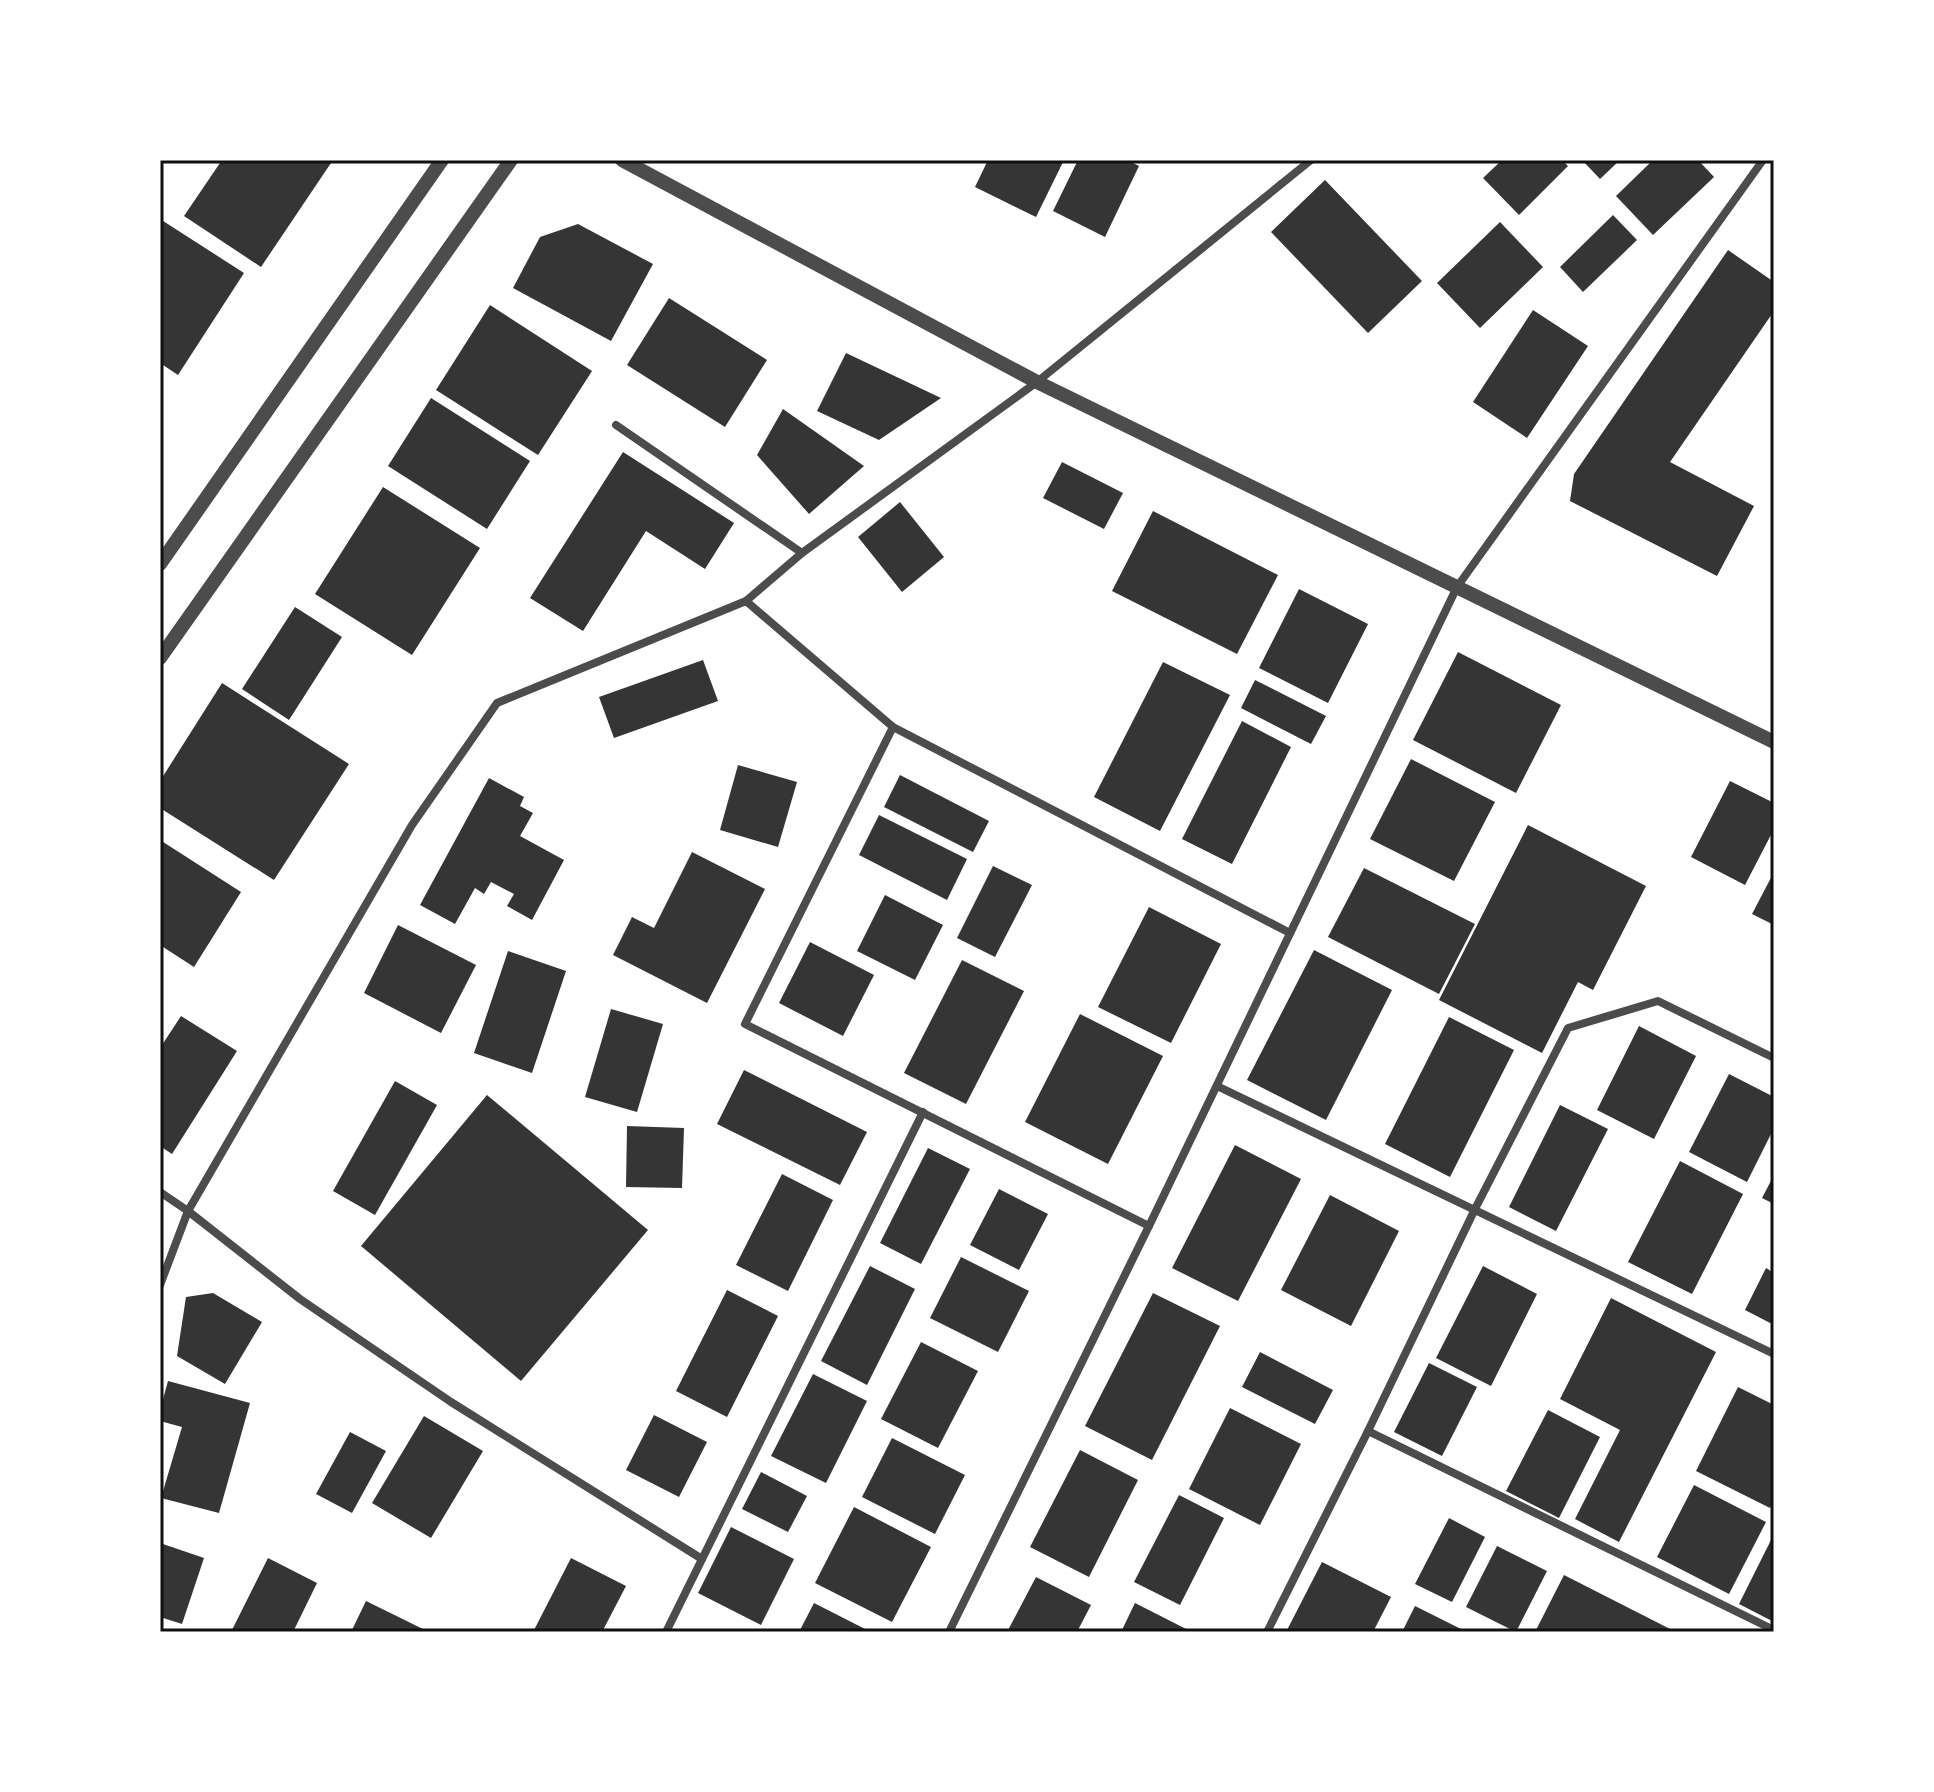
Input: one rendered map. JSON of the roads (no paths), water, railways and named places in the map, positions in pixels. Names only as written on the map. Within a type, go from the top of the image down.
[{"type":"street","points":[[160,564],[442,160]]},
{"type":"street","points":[[160,658],[511,160]]},
{"type":"street","points":[[622,160],[1037,382],[1774,742]]},
{"type":"street","points":[[160,1285],[188,1211],[412,825],[497,703],[746,601],[802,553],[1037,382],[1311,160]]},
{"type":"street","points":[[949,1632],[1457,587],[1763,160]]},
{"type":"street","points":[[616,425],[802,553]]},
{"type":"street","points":[[746,601],[893,727],[1290,933]]},
{"type":"street","points":[[893,727],[745,1024],[1149,1226]]},
{"type":"street","points":[[1267,1632],[1475,1209],[1568,1028],[1658,1001],[1774,1058]]},
{"type":"street","points":[[1217,1086],[1774,1354]]},
{"type":"street","points":[[666,1632],[923,1112]]},
{"type":"street","points":[[160,1192],[300,1299],[438,1393],[702,1559]]},
{"type":"street","points":[[1368,1431],[1774,1630]]}]
